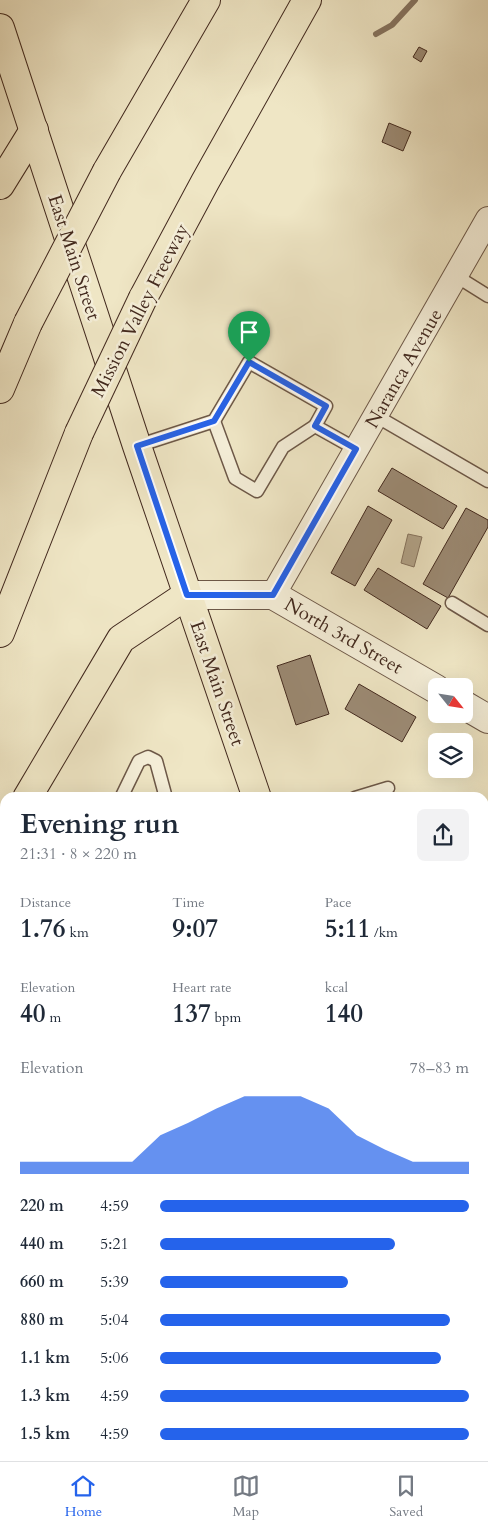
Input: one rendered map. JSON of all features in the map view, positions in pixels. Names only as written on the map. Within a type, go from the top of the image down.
[{"type":"main road","points":[[0,389],[28,323],[107,171],[206,0]]},
{"type":"main road","name":"Mission Valley Freeway","points":[[0,633],[79,433],[143,298],[209,174],[307,0]]},
{"type":"main road","name":"East Main Street","points":[[0,28],[137,446],[255,792]]},
{"type":"main road","points":[[0,185],[34,130]]},
{"type":"main road","points":[[31,792],[121,639],[187,595]]},
{"type":"street","name":"Naranca Avenue","points":[[273,595],[488,219]]},
{"type":"street","name":"North 3rd Street","points":[[187,595],[273,595],[428,684]]},
{"type":"street","points":[[473,710],[488,719]]},
{"type":"lane","points":[[456,276],[488,296]]},
{"type":"lane","points":[[137,446],[214,421],[249,362],[326,406],[315,426],[284,447],[257,491],[235,478],[214,421]]},
{"type":"lane","points":[[376,416],[488,480]]},
{"type":"lane","points":[[315,426],[356,449]]},
{"type":"lane","points":[[452,603],[488,625]]},
{"type":"lane","points":[[124,792],[139,761],[148,757],[156,761],[164,792]]},
{"type":"lane","points":[[375,792],[388,788]]},
{"type":"shaded area","points":[[408,534],[422,537],[414,567],[401,563]]},
{"type":"building","points":[[419,47],[427,51],[421,62],[413,57]]},
{"type":"building","points":[[389,123],[411,132],[403,151],[382,142]]},
{"type":"building","points":[[392,468],[457,506],[443,529],[378,491]]},
{"type":"building","points":[[368,506],[392,520],[355,586],[331,573]]},
{"type":"building","points":[[466,508],[488,520],[488,527],[448,598],[423,584]]},
{"type":"building","points":[[378,568],[441,606],[427,629],[364,590]]},
{"type":"building","points":[[310,655],[329,714],[296,725],[277,666]]},
{"type":"building","points":[[359,684],[416,717],[402,742],[345,709]]},
{"type":"waterway","points":[[376,34],[392,25],[415,0]]},
{"type":"route","points":[[249,362],[326,406],[315,426],[356,449],[273,595],[187,595],[137,446],[214,421],[249,362]]}]
